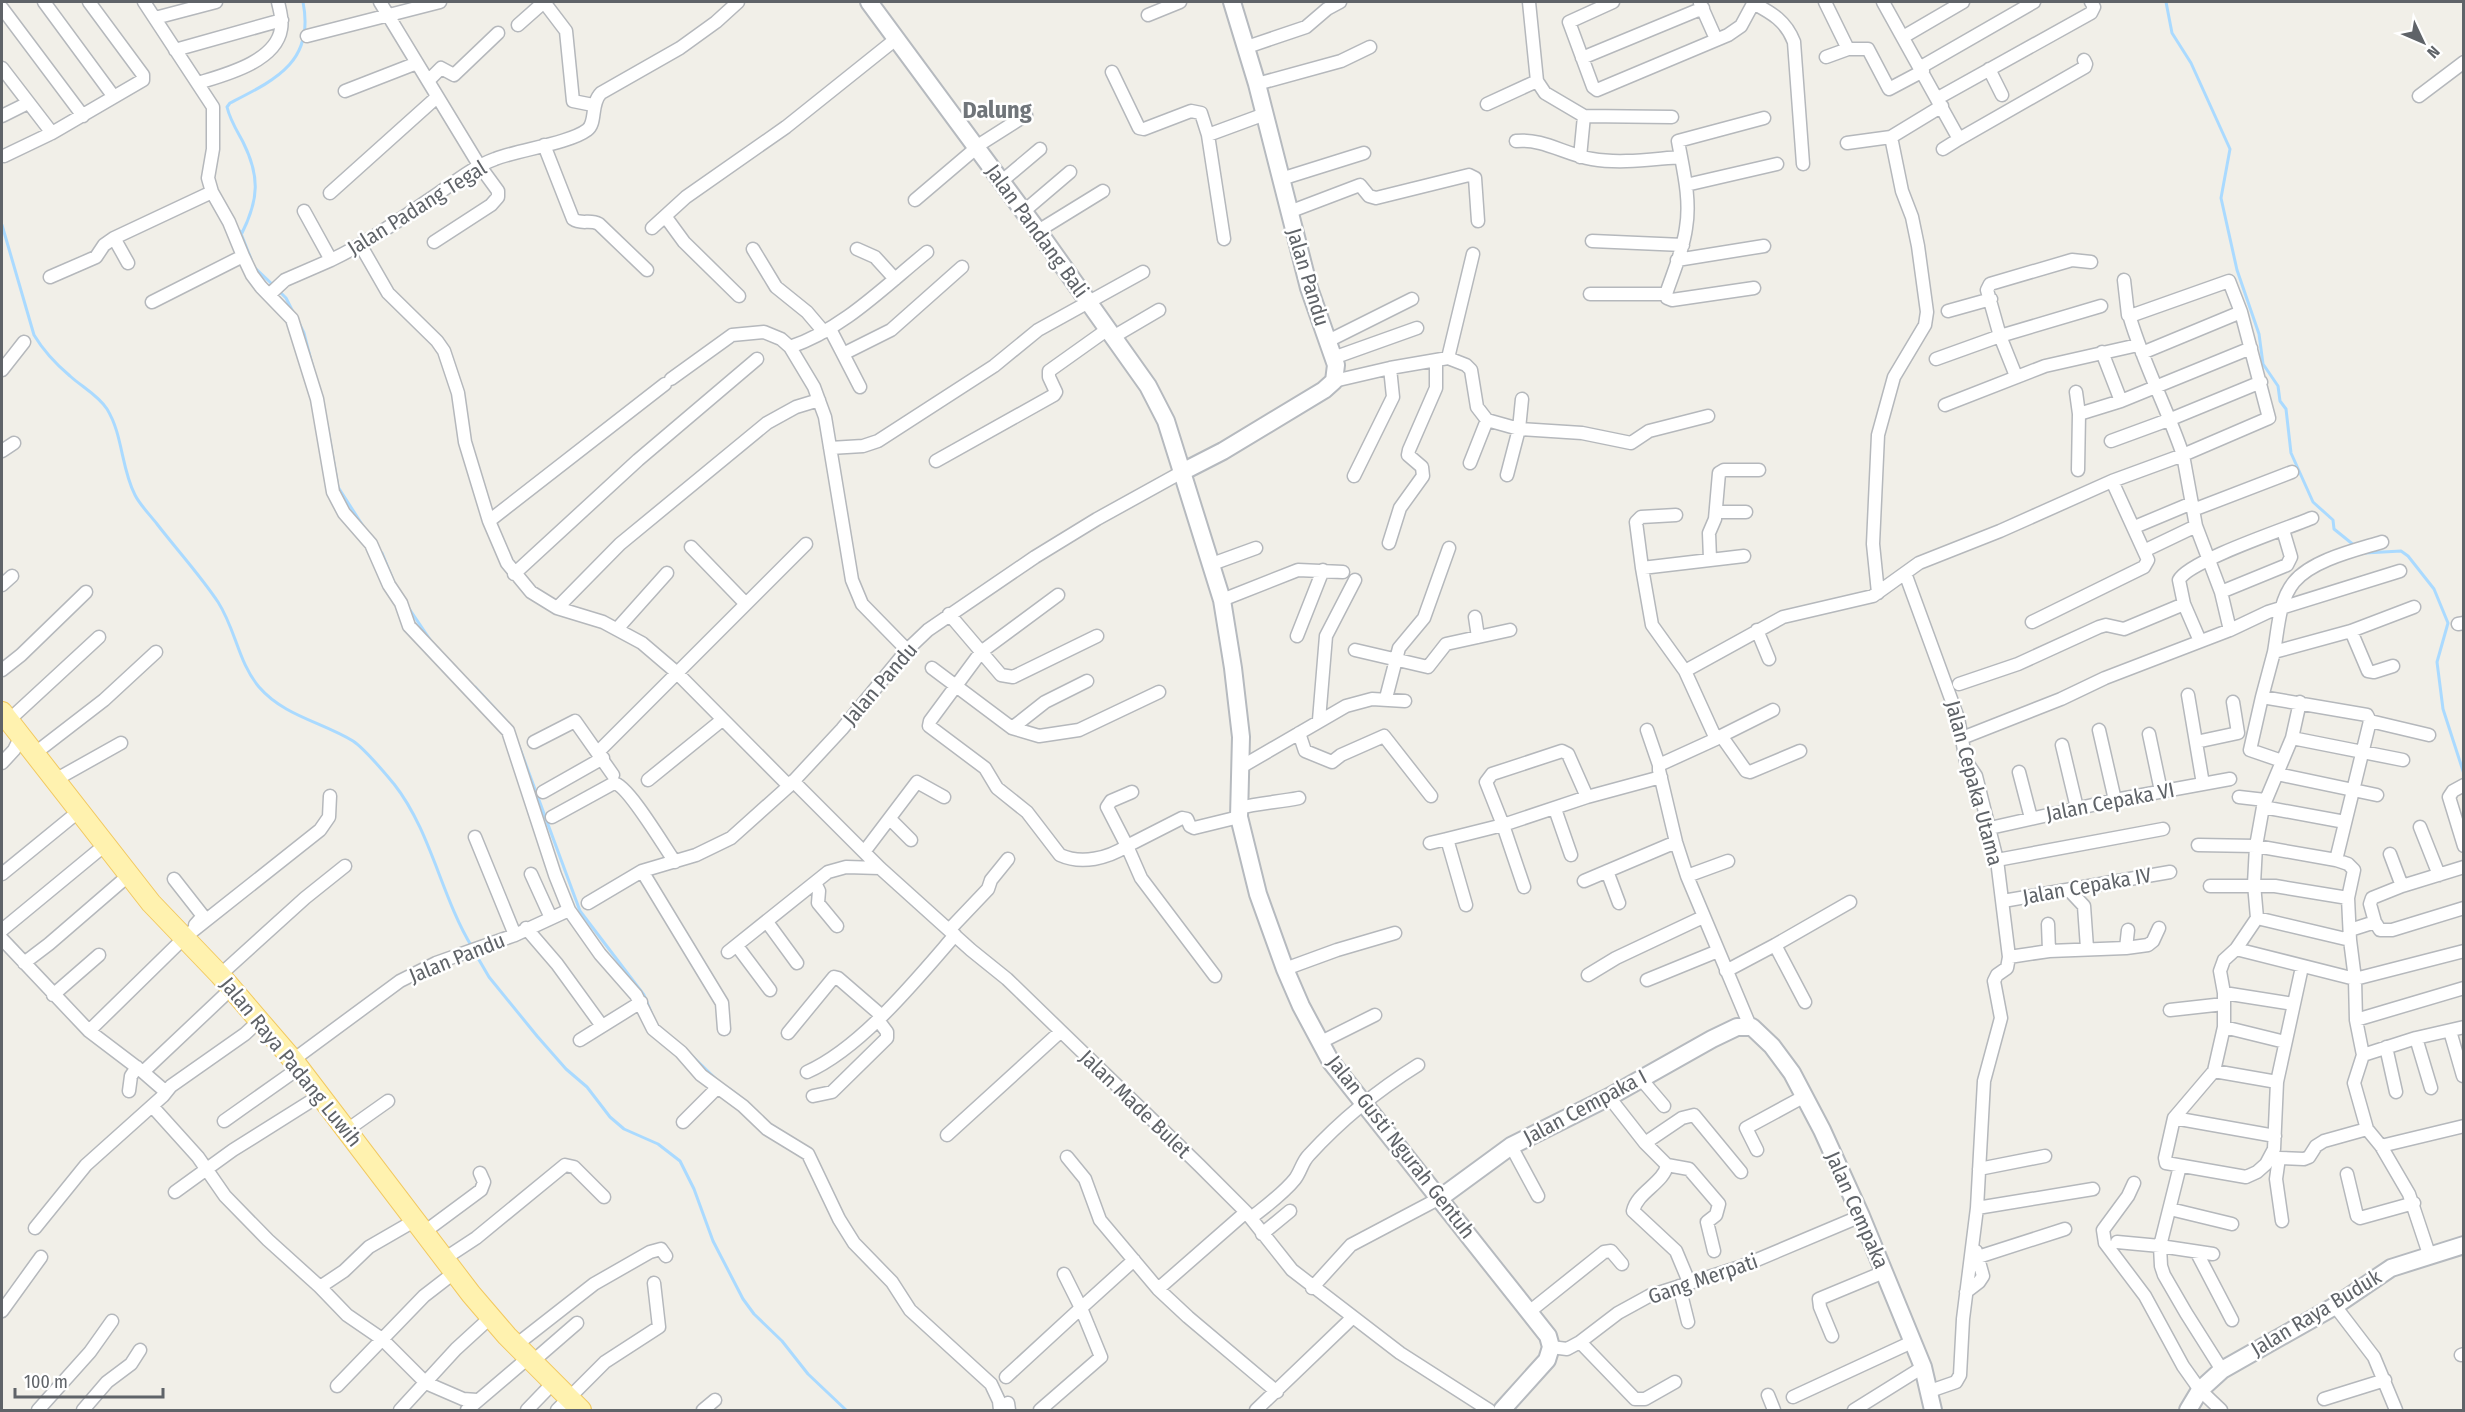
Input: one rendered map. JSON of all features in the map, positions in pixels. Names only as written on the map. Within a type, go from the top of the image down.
[{"type":"main road","name":"Jalan Raya Padang Luwih","points":[[3,715],[129,875],[260,1020],[296,1064],[449,1266],[491,1317],[553,1383],[568,1406]]},
{"type":"street","points":[[44,2],[114,97]]},
{"type":"street","points":[[4,156],[52,133],[143,80],[144,75],[89,2]]},
{"type":"street","points":[[144,2],[213,107],[213,149],[208,175],[212,192],[229,222],[252,275],[292,319],[317,399],[332,488],[341,508],[371,544],[389,585],[401,603],[409,626],[508,731],[555,875],[569,910],[600,954],[641,1002],[657,1033],[681,1052],[701,1075],[743,1106],[772,1133],[808,1154],[839,1219],[854,1243],[892,1282],[910,1310],[934,1330],[963,1361],[991,1384],[999,1401],[1006,1408]]},
{"type":"street","points":[[155,18],[216,2]]},
{"type":"street","points":[[198,83],[238,70],[260,58],[277,40],[281,32],[282,20],[278,2]]},
{"type":"street","points":[[380,2],[479,165],[498,191],[498,197],[491,205],[434,242]]},
{"type":"street","points":[[307,36],[440,2]]},
{"type":"street","points":[[518,25],[544,2],[566,31],[573,101],[593,105]]},
{"type":"street","name":"Jalan Padang Tegal","points":[[269,294],[282,282],[329,256],[361,246],[479,165],[586,131],[592,125],[593,105],[601,93],[680,48],[716,22],[738,2]]},
{"type":"street","name":"Jalan Pandang Bali","points":[[869,2],[1002,181],[1148,386],[1166,422],[1183,474]]},
{"type":"street","points":[[1148,15],[1180,2]]},
{"type":"street","name":"Jalan Pandu","points":[[588,903],[642,871],[712,849],[731,838],[791,783],[842,729],[907,650],[949,614],[1097,519],[1223,451],[1324,390],[1334,381],[1337,373],[1333,358],[1309,288],[1257,84],[1232,2]]},
{"type":"street","points":[[1247,47],[1306,27],[1327,9],[1340,2]]},
{"type":"street","points":[[1529,2],[1537,81],[1545,93],[1584,116],[1672,117]]},
{"type":"street","points":[[1613,2],[1569,22],[1593,87],[1600,90],[1728,35],[1740,26],[1753,2],[1779,18],[1794,42],[1803,164]]},
{"type":"street","points":[[1825,2],[1848,49]]},
{"type":"street","points":[[1883,2],[1959,139]]},
{"type":"street","points":[[1903,37],[1963,2]]},
{"type":"street","points":[[1826,57],[1848,49],[1868,49],[1889,90],[2034,2]]},
{"type":"street","points":[[1847,143],[1891,137],[1989,69],[2091,13],[2094,7],[2091,2]]},
{"type":"street","points":[[1582,58],[1701,5],[1716,39]]},
{"type":"street","points":[[2,8],[83,116]]},
{"type":"street","points":[[176,51],[282,20]]},
{"type":"street","points":[[428,81],[441,68],[454,75],[498,33]]},
{"type":"street","points":[[652,228],[686,197],[786,127],[896,39]]},
{"type":"street","points":[[1257,84],[1341,61],[1370,47]]},
{"type":"street","points":[[1943,149],[2085,67],[2084,60]]},
{"type":"street","points":[[2419,96],[2463,62]]},
{"type":"street","points":[[345,91],[417,63]]},
{"type":"street","points":[[1989,69],[2002,95]]},
{"type":"street","points":[[1112,72],[1139,128],[1144,129],[1195,111],[1202,116],[1208,135],[1224,239]]},
{"type":"street","points":[[4,74],[52,133]]},
{"type":"street","points":[[1487,104],[1537,81]]},
{"type":"street","points":[[330,193],[437,97]]},
{"type":"street","points":[[2,116],[28,103]]},
{"type":"street","points":[[1208,135],[1264,114]]},
{"type":"street","points":[[915,200],[976,149],[1026,115]]},
{"type":"street","points":[[1580,157],[1584,116]]},
{"type":"street","points":[[1754,288],[1672,300],[1667,298],[1666,294],[1683,245],[1687,217],[1686,185],[1678,141],[1764,118]]},
{"type":"street","points":[[1878,593],[1873,544],[1878,435],[1894,377],[1925,325],[1927,312],[1918,246],[1912,217],[1902,191],[1891,137]]},
{"type":"street","points":[[1516,141],[1533,140],[1580,157],[1608,161],[1681,157]]},
{"type":"street","points":[[544,145],[573,219],[599,224],[647,270]]},
{"type":"street","points":[[1002,181],[1040,149]]},
{"type":"street","points":[[1281,179],[1364,153]]},
{"type":"street","points":[[1686,185],[1777,164]]},
{"type":"street","points":[[1023,212],[1070,172]]},
{"type":"street","points":[[1289,212],[1360,185],[1369,196],[1376,198],[1469,176],[1475,178],[1478,221]]},
{"type":"street","points":[[1038,231],[1103,191]]},
{"type":"street","points":[[50,277],[96,257],[104,245],[114,237],[212,192]]},
{"type":"street","points":[[304,211],[329,256]]},
{"type":"street","points":[[665,216],[684,242],[738,296]]},
{"type":"street","points":[[114,237],[128,263]]},
{"type":"street","points":[[1592,241],[1683,245]]},
{"type":"street","name":"Jalan Made Bulet","points":[[361,246],[388,293],[437,341],[444,351],[458,393],[465,442],[489,521],[501,552],[514,574],[531,592],[557,608],[580,614],[617,629],[642,643],[676,672],[722,720],[880,868],[1007,979],[1248,1215],[1284,1262],[1312,1288],[1419,1367],[1489,1410]]},
{"type":"street","points":[[1677,261],[1764,246]]},
{"type":"street","points":[[753,249],[776,287],[827,331],[843,354],[860,387]]},
{"type":"street","points":[[857,249],[875,258],[895,279]]},
{"type":"street","points":[[790,347],[807,342],[827,331],[927,252]]},
{"type":"street","points":[[1389,543],[1400,508],[1423,476],[1422,468],[1408,455],[1409,450],[1436,388],[1453,361],[1473,254]]},
{"type":"street","points":[[152,302],[243,256]]},
{"type":"street","points":[[2016,376],[2000,336],[1988,287],[1994,281],[2072,260],[2091,262]]},
{"type":"street","points":[[843,354],[891,330],[962,267]]},
{"type":"street","points":[[830,448],[863,446],[878,441],[994,366],[1030,335],[1143,272]]},
{"type":"street","points":[[2124,280],[2128,315],[2131,316],[2140,349],[2171,419],[2183,455],[2196,526],[2202,546],[2210,558],[2230,630]]},
{"type":"street","points":[[1685,671],[1757,630],[1794,614],[1878,593],[1919,563],[2268,420],[2269,411],[2261,382],[2241,312],[2229,281],[2131,316]]},
{"type":"street","points":[[1590,294],[1666,294]]},
{"type":"street","points":[[1328,341],[1412,299]]},
{"type":"street","points":[[1948,311],[1990,299]]},
{"type":"street","points":[[1936,359],[2000,336],[2101,306]]},
{"type":"street","points":[[936,461],[1054,395],[1056,392],[1048,374],[1052,369],[1111,333],[1158,310]]},
{"type":"street","points":[[1945,405],[2016,376],[2102,352],[2140,349],[2241,312]]},
{"type":"street","points":[[1333,358],[1417,328]]},
{"type":"street","points":[[489,521],[732,335],[764,332],[781,339],[790,347],[810,378],[819,400],[825,417],[852,580],[859,600],[907,650]]},
{"type":"street","points":[[2,370],[24,342]]},
{"type":"street","points":[[2079,414],[2121,401],[2251,348]]},
{"type":"street","points":[[2102,352],[2121,401]]},
{"type":"street","points":[[514,574],[638,460],[757,359]]},
{"type":"street","points":[[1334,381],[1389,368],[1453,361],[1473,375],[1477,407],[1487,420],[1519,429],[1582,433],[1631,443],[1649,431],[1708,416]]},
{"type":"street","points":[[1354,476],[1393,397],[1389,368]]},
{"type":"street","points":[[2111,441],[2261,382]]},
{"type":"street","points":[[2076,392],[2079,414],[2078,470]]},
{"type":"street","points":[[1507,475],[1519,429],[1522,399]]},
{"type":"street","points":[[557,608],[620,544],[767,423],[796,407],[819,400]]},
{"type":"street","points":[[1470,463],[1487,420]]},
{"type":"street","points":[[2,451],[14,443]]},
{"type":"street","points":[[1710,559],[1709,533],[1716,512],[1719,473],[1725,470],[1759,470]]},
{"type":"street","points":[[2137,526],[2292,472]]},
{"type":"street","name":"Jalan Gusti Ngurah Gentuh","points":[[1183,474],[1222,600],[1241,737],[1239,812],[1258,894],[1285,969],[1301,1006],[1331,1062],[1365,1102],[1548,1336],[1551,1347]]},
{"type":"street","points":[[2032,622],[2144,567],[2148,560],[2112,482]]},
{"type":"street","points":[[1716,512],[1746,512]]},
{"type":"street","points":[[1676,516],[1641,517],[1636,522],[1645,568],[1652,625],[1685,671],[1719,738],[1746,771],[1800,752]]},
{"type":"street","points":[[2200,641],[2184,604],[2179,580],[2181,576],[2210,558],[2312,518]]},
{"type":"street","points":[[2148,549],[2196,526]]},
{"type":"street","points":[[2221,592],[2289,562],[2291,557],[2283,530]]},
{"type":"street","points":[[2282,761],[2250,750],[2274,652],[2276,610],[2293,583],[2308,570],[2336,557],[2382,542]]},
{"type":"street","points":[[543,792],[600,755],[676,672],[806,544]]},
{"type":"street","points":[[691,548],[745,603]]},
{"type":"street","points":[[1386,698],[1402,643],[1424,618],[1449,548]]},
{"type":"street","points":[[1212,564],[1256,549]]},
{"type":"street","points":[[1645,568],[1744,556]]},
{"type":"street","points":[[1222,600],[1298,570],[1342,572]]},
{"type":"street","points":[[1297,636],[1323,570]]},
{"type":"street","points":[[1962,738],[2276,610],[2400,571]]},
{"type":"street","points":[[617,629],[667,573]]},
{"type":"street","name":"Jalan Cepaka Utama","points":[[1905,573],[1946,682],[1962,738],[1966,762],[1976,776],[1997,860],[2009,957]]},
{"type":"street","points":[[2,585],[12,576]]},
{"type":"street","points":[[1319,720],[1326,636],[1355,580]]},
{"type":"street","points":[[2,670],[32,645],[86,592]]},
{"type":"street","points":[[1058,595],[981,652],[930,721],[930,728],[985,768],[997,788],[1027,812],[1060,855],[1070,858],[1100,858],[1116,853],[1182,818],[1187,819],[1190,826],[1194,828],[1272,801],[1299,798]]},
{"type":"street","points":[[1959,684],[2018,664],[2099,627],[2124,629],[2184,604]]},
{"type":"street","points":[[2274,652],[2351,631],[2414,607]]},
{"type":"street","points":[[949,614],[1001,675],[1010,678],[1097,636]]},
{"type":"street","points":[[1475,617],[1478,637]]},
{"type":"street","points":[[1355,650],[1428,667],[1443,645],[1510,630]]},
{"type":"street","points":[[1757,630],[1769,659]]},
{"type":"street","points":[[2351,631],[2368,671],[2374,672],[2393,666]]},
{"type":"street","points":[[3,715],[99,637]]},
{"type":"street","points":[[34,754],[104,700],[156,652]]},
{"type":"street","points":[[932,668],[1012,728],[1039,736],[1065,734],[1090,726],[1159,692]]},
{"type":"street","points":[[1012,728],[1045,702],[1087,681]]},
{"type":"street","points":[[2187,695],[2204,784]]},
{"type":"street","points":[[2262,697],[2300,702],[2370,717],[2336,860]]},
{"type":"street","points":[[1241,767],[1319,720],[1360,702],[1386,698],[1405,701]]},
{"type":"street","points":[[2196,742],[2238,733],[2233,702]]},
{"type":"street","points":[[2300,702],[2292,738],[2264,804],[2256,846],[2254,885],[2257,918],[2236,949],[2222,964],[2220,978],[2224,998],[2224,1027],[2214,1071],[2174,1118],[2165,1160],[2168,1164],[2246,1177],[2251,1176],[2271,1157],[2274,1149],[2277,1082],[2302,967]]},
{"type":"street","points":[[1430,843],[1555,809],[1660,771],[1773,710]]},
{"type":"street","points":[[648,780],[722,720]]},
{"type":"street","points":[[534,742],[575,721],[614,775]]},
{"type":"street","points":[[2370,721],[2429,735]]},
{"type":"street","name":"Jalan Cempaka","points":[[1647,730],[1687,876],[1726,971],[1744,1026],[1760,1034],[1784,1061],[1805,1096],[1861,1216],[1923,1366],[1933,1410]]},
{"type":"street","points":[[2099,730],[2115,800]]},
{"type":"street","points":[[1299,733],[1305,751],[1332,762],[1341,755],[1384,736],[1431,796]]},
{"type":"street","points":[[2149,734],[2161,791]]},
{"type":"street","points":[[2,763],[14,750],[20,738]]},
{"type":"street","points":[[2292,738],[2403,760]]},
{"type":"street","points":[[55,780],[121,743]]},
{"type":"street","points":[[2062,746],[2077,808]]},
{"type":"street","points":[[1524,887],[1503,825],[1486,785],[1492,774],[1562,751],[1568,754],[1587,797]]},
{"type":"street","points":[[2019,772],[2031,818]]},
{"type":"street","points":[[2277,774],[2377,795]]},
{"type":"street","name":"Jalan Cepaka VI","points":[[1990,828],[2115,800],[2230,779]]},
{"type":"street","points":[[864,852],[917,782],[944,797]]},
{"type":"street","points":[[552,817],[614,783],[619,784],[675,862]]},
{"type":"street","points":[[2458,788],[2450,797],[2463,846]]},
{"type":"street","points":[[1132,792],[1111,801],[1107,807],[1141,878],[1215,976]]},
{"type":"street","points":[[183,936],[320,830],[329,817],[330,796]]},
{"type":"street","points":[[2239,796],[2264,804],[2345,822]]},
{"type":"street","points":[[1555,809],[1571,855]]},
{"type":"street","points":[[2,874],[78,812]]},
{"type":"street","points":[[890,819],[911,840]]},
{"type":"street","points":[[2420,827],[2439,875]]},
{"type":"street","points":[[1997,860],[2163,830]]},
{"type":"street","points":[[475,837],[515,934]]},
{"type":"street","points":[[1447,839],[1466,905]]},
{"type":"street","points":[[1584,881],[1676,842]]},
{"type":"street","points":[[2,930],[105,845]]},
{"type":"street","points":[[2198,845],[2256,846],[2336,860],[2348,864],[2354,870],[2348,898],[2356,1020],[2363,1055],[2354,1083],[2367,1129],[2381,1146],[2414,1203],[2429,1254]]},
{"type":"street","points":[[2390,854],[2403,886]]},
{"type":"street","points":[[807,1072],[826,1062],[880,1018],[988,889],[991,880],[1008,859]]},
{"type":"street","points":[[1687,876],[1728,861]]},
{"type":"street","points":[[129,1092],[130,1076],[140,1069],[226,982],[305,898],[345,866]]},
{"type":"street","points":[[2463,867],[2403,886],[2370,900],[2375,922],[2378,928],[2385,931],[2463,908]]},
{"type":"street","points":[[770,990],[733,949],[828,872],[840,868],[880,868]]},
{"type":"street","points":[[642,871],[722,1003],[724,1029]]},
{"type":"street","points":[[1607,871],[1619,903]]},
{"type":"street","name":"Jalan Cepaka IV","points":[[2003,901],[2170,872]]},
{"type":"street","points":[[531,874],[551,918]]},
{"type":"street","points":[[24,963],[129,875]]},
{"type":"street","points":[[89,1031],[203,916],[174,879]]},
{"type":"street","points":[[815,883],[819,891],[818,903],[837,926]]},
{"type":"street","points":[[2210,886],[2254,885],[2348,898]]},
{"type":"street","points":[[2069,890],[2079,898],[2084,906],[2087,948]]},
{"type":"street","points":[[1726,971],[1850,902]]},
{"type":"street","name":"Jalan Pandu","points":[[224,1121],[400,981],[458,954],[515,934],[569,910]]},
{"type":"street","points":[[1588,975],[1616,958],[1703,917]]},
{"type":"street","points":[[2257,918],[2350,935],[2375,922]]},
{"type":"street","points":[[767,922],[797,963]]},
{"type":"street","points":[[2048,924],[2049,951]]},
{"type":"street","points":[[526,928],[557,964],[603,1026]]},
{"type":"street","points":[[1930,1390],[1956,1382],[1960,1375],[1962,1319],[1977,1208],[1986,1069],[2000,1030],[2001,1018],[1994,981],[1997,975],[2007,968],[2009,957],[2049,951],[2126,948],[2150,944],[2159,928]]},
{"type":"street","points":[[2126,948],[2128,930]]},
{"type":"street","points":[[1285,969],[1337,950],[1395,933]]},
{"type":"street","points":[[2,939],[89,1031],[140,1069],[165,1092]]},
{"type":"street","points":[[1775,945],[1805,1002]]},
{"type":"street","points":[[2236,949],[2355,979],[2463,951]]},
{"type":"street","points":[[1647,980],[1718,951]]},
{"type":"street","points":[[53,995],[99,955]]},
{"type":"street","points":[[788,1033],[834,977],[838,978],[880,1018],[887,1032],[887,1038],[832,1092],[813,1096]]},
{"type":"street","points":[[2356,1020],[2463,988]]},
{"type":"street","points":[[2170,1010],[2224,998],[2294,1004]]},
{"type":"street","points":[[580,1040],[641,1002]]},
{"type":"street","points":[[1321,1042],[1375,1015]]},
{"type":"street","points":[[35,1228],[86,1165],[165,1092],[245,1034],[260,1020]]},
{"type":"street","name":"Jalan Cempaka I","points":[[1440,1198],[1511,1146],[1744,1026]]},
{"type":"street","points":[[2224,1027],[2285,1042]]},
{"type":"street","points":[[2363,1055],[2416,1038],[2463,1028]]},
{"type":"street","points":[[2450,1031],[2463,1076]]},
{"type":"street","points":[[947,1135],[1060,1032]]},
{"type":"street","points":[[2416,1038],[2431,1088]]},
{"type":"street","points":[[2386,1047],[2397,1092]]},
{"type":"street","points":[[1158,1289],[1248,1215],[1289,1185],[1296,1178],[1309,1155],[1365,1102],[1418,1065]]},
{"type":"street","points":[[2214,1071],[2277,1082]]},
{"type":"street","points":[[1641,1078],[1664,1106]]},
{"type":"street","points":[[683,1122],[717,1088]]},
{"type":"street","points":[[175,1192],[206,1169],[320,1096]]},
{"type":"street","points":[[1757,1150],[1746,1128],[1805,1096]]},
{"type":"street","points":[[1609,1097],[1645,1143],[1667,1165],[1689,1169],[1719,1204],[1716,1215],[1707,1222],[1714,1251]]},
{"type":"street","points":[[347,1130],[388,1101]]},
{"type":"street","points":[[152,1106],[206,1169],[225,1196],[347,1315],[382,1339],[426,1383],[463,1399],[477,1400]]},
{"type":"street","points":[[1645,1143],[1682,1118],[1689,1114],[1694,1115],[1741,1172]]},
{"type":"street","points":[[2174,1118],[2275,1136]]},
{"type":"street","points":[[2381,1146],[2463,1126]]},
{"type":"street","points":[[2282,1221],[2276,1179],[2279,1158],[2304,1159],[2324,1141],[2367,1129]]},
{"type":"street","points":[[1511,1146],[1538,1196]]},
{"type":"street","points":[[1979,1169],[2045,1156]]},
{"type":"street","points":[[1067,1157],[1085,1179],[1100,1220],[1158,1289],[1277,1392]]},
{"type":"street","points":[[336,1386],[424,1296],[476,1238],[565,1165],[574,1167],[604,1197]]},
{"type":"street","points":[[1667,1165],[1665,1172],[1638,1200],[1633,1211],[1676,1251],[1684,1284],[1688,1322]]},
{"type":"street","points":[[2180,1166],[2160,1246],[2160,1258],[2164,1275],[2222,1370]]},
{"type":"street","points":[[320,1287],[344,1271],[369,1247],[419,1227],[481,1190],[484,1182],[480,1173]]},
{"type":"street","points":[[2347,1174],[2357,1216],[2361,1218],[2414,1203]]},
{"type":"street","points":[[2134,1183],[2128,1196],[2103,1230],[2103,1239],[2145,1296],[2182,1366],[2200,1390],[2221,1410]]},
{"type":"street","points":[[1977,1208],[2093,1189]]},
{"type":"street","points":[[1312,1288],[1351,1245],[1440,1198]]},
{"type":"street","points":[[2170,1209],[2232,1224]]},
{"type":"street","points":[[1262,1234],[1290,1211]]},
{"type":"street","name":"Gang Merpati","points":[[1551,1347],[1567,1349],[1631,1305],[1684,1284],[1740,1267],[1861,1216]]},
{"type":"street","points":[[1978,1257],[2065,1229]]},
{"type":"street","points":[[1966,1292],[1983,1276],[1973,1241]]},
{"type":"street","points":[[2117,1242],[2213,1254]]},
{"type":"street","name":"Jalan Raya Buduk","points":[[2187,1410],[2200,1390],[2222,1370],[2334,1306],[2391,1268],[2463,1245]]},
{"type":"street","points":[[467,1410],[526,1355],[594,1284],[650,1252],[661,1249],[666,1256]]},
{"type":"street","points":[[1529,1312],[1604,1252],[1611,1251],[1622,1264]]},
{"type":"street","points":[[2197,1253],[2232,1320]]},
{"type":"street","points":[[2,1311],[41,1257]]},
{"type":"street","points":[[1006,1377],[1134,1260]]},
{"type":"street","points":[[1832,1336],[1819,1299],[1884,1272]]},
{"type":"street","points":[[1040,1410],[1101,1357],[1064,1274]]},
{"type":"street","points":[[568,1406],[605,1362],[659,1327],[654,1283]]},
{"type":"street","points":[[2334,1306],[2368,1347],[2385,1380],[2396,1410]]},
{"type":"street","points":[[400,1410],[456,1349],[491,1317]]},
{"type":"street","points":[[1256,1410],[1352,1318]]},
{"type":"street","points":[[38,1410],[90,1352],[112,1321]]},
{"type":"street","points":[[526,1355],[577,1323]]},
{"type":"street","points":[[1580,1342],[1635,1399],[1645,1400],[1675,1382]]},
{"type":"street","points":[[1792,1397],[1912,1342]]},
{"type":"street","points":[[1507,1409],[1543,1366],[1551,1347]]},
{"type":"street","points":[[83,1410],[107,1382],[131,1364],[140,1350]]},
{"type":"street","points":[[1854,1410],[1923,1366]]},
{"type":"street","points":[[2324,1399],[2385,1380]]},
{"type":"street","points":[[527,1410],[553,1383]]},
{"type":"street","points":[[1768,1395],[1774,1410]]},
{"type":"street","points":[[703,1410],[715,1400]]},
{"type":"waterway","points":[[242,233],[252,209],[255,177],[249,154],[227,107],[230,103],[276,77],[297,54],[303,40],[305,23],[303,2]]},
{"type":"waterway","points":[[2166,2],[2172,33],[2191,63],[2230,149],[2221,198],[2237,270],[2259,334],[2263,364],[2278,386],[2280,401],[2286,409],[2291,453],[2313,502],[2333,520],[2334,529],[2355,546]]},
{"type":"waterway","points":[[2,225],[34,335],[55,362],[95,395],[107,409],[116,430],[130,485],[135,495],[218,602],[252,677],[259,687],[280,705],[353,741],[369,755],[394,784],[407,802],[417,822],[452,907],[472,947]]},
{"type":"waterway","points":[[240,231],[251,259]]},
{"type":"waterway","points":[[254,267],[273,285]]},
{"type":"waterway","points":[[278,290],[286,298],[294,314]]},
{"type":"waterway","points":[[299,323],[304,333],[313,368]]},
{"type":"waterway","points":[[327,424],[338,487],[363,526]]},
{"type":"waterway","points":[[2365,553],[2401,551],[2408,556],[2434,589],[2448,623],[2437,662],[2443,709],[2464,774]]},
{"type":"waterway","points":[[382,553],[393,580]]},
{"type":"waterway","points":[[408,607],[433,644]]},
{"type":"waterway","points":[[475,687],[509,724]]},
{"type":"waterway","points":[[519,746],[580,911],[644,995],[651,1012]]},
{"type":"waterway","points":[[475,953],[489,977],[537,1036],[566,1069],[587,1087],[610,1117],[624,1129],[658,1144],[680,1161],[694,1189],[713,1241],[743,1299],[754,1314],[782,1341],[808,1374],[846,1410]]},
{"type":"waterway","points":[[690,1054],[717,1080]]},
{"type":"waterway","points":[[728,1088],[739,1096]]},
{"type":"district","name":"Dalung","points":[[997,110]]}]
